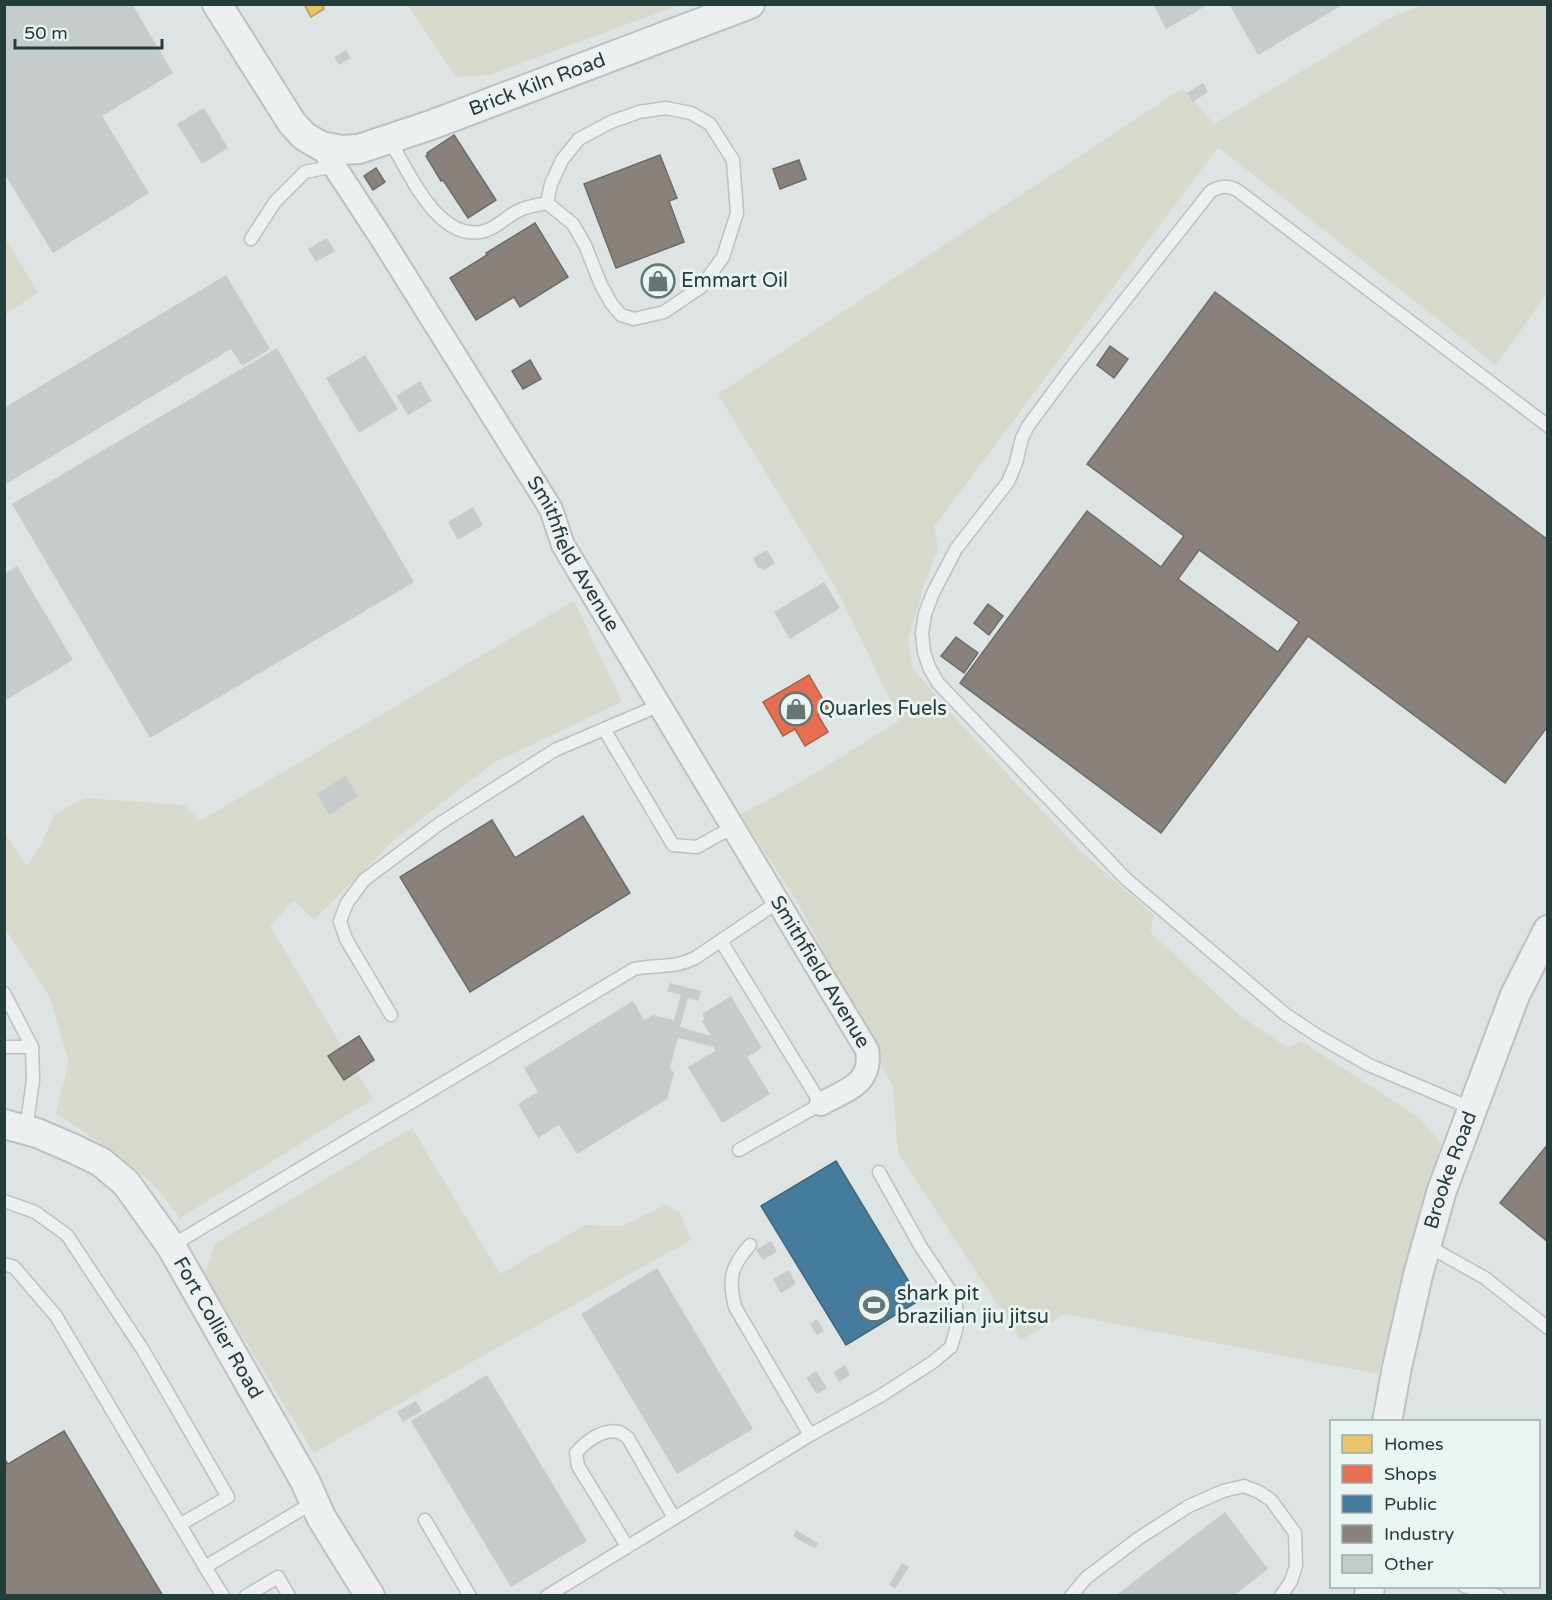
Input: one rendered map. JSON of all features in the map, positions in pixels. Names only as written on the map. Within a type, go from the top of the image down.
[{"type":"street","name":"Smithfield Avenue","points":[[217,4],[292,123],[328,156],[551,509],[563,545],[867,1050],[869,1061],[867,1073],[859,1082],[821,1104]]},
{"type":"street","name":"Brick Kiln Road","points":[[328,156],[341,150],[358,149],[431,125],[750,4]]},
{"type":"street","name":"Brooke Road","points":[[1388,1420],[1397,1367],[1426,1245],[1442,1190],[1515,995],[1548,930]]},
{"type":"street","name":"Fort Collier Road","points":[[15,1127],[37,1133],[101,1162],[126,1183],[171,1246],[305,1481],[321,1517],[370,1596]]},
{"type":"lane","points":[[666,108],[691,113],[710,124],[733,160],[737,213],[723,257],[701,286],[692,293],[664,312],[634,320],[621,315],[611,303],[573,224],[547,203],[551,184],[562,160],[579,139],[610,122],[639,112],[666,108]]},
{"type":"lane","points":[[389,139],[427,204],[449,225],[469,233],[486,231],[520,210],[547,203]]},
{"type":"lane","points":[[251,239],[275,202],[305,172],[328,156]]},
{"type":"lane","points":[[1473,1109],[1369,1065],[1318,1036],[1285,1014],[1126,879],[938,683],[924,652],[922,633],[925,614],[933,593],[956,549],[1008,482],[1028,426],[1211,191],[1220,186],[1237,190],[1548,426]]},
{"type":"lane","points":[[391,1015],[346,939],[340,921],[347,903],[364,880],[439,824],[555,750],[660,705]]},
{"type":"lane","points":[[604,729],[673,845],[697,848],[733,827]]},
{"type":"lane","points":[[171,1246],[634,969],[650,966],[670,967],[686,963],[778,902]]},
{"type":"lane","points":[[720,941],[821,1104],[739,1150]]},
{"type":"lane","points":[[4,993],[32,1047],[33,1080],[15,1127]]},
{"type":"lane","points":[[4,1047],[32,1047]]},
{"type":"lane","points":[[547,1596],[810,1436],[882,1395],[933,1362],[951,1347],[956,1330],[955,1298],[921,1247],[879,1172]]},
{"type":"lane","points":[[4,1201],[35,1212],[67,1235],[143,1350],[228,1497],[181,1524]]},
{"type":"lane","points":[[750,1245],[740,1257],[732,1275],[731,1291],[735,1306],[810,1436]]},
{"type":"lane","points":[[1426,1245],[1485,1278],[1548,1328]]},
{"type":"lane","points":[[4,1264],[14,1267],[56,1316],[223,1596]]},
{"type":"lane","points":[[627,1546],[578,1466],[576,1454],[584,1443],[602,1433],[619,1432],[628,1438],[674,1518]]},
{"type":"lane","points":[[1071,1596],[1086,1578],[1139,1538],[1189,1506],[1223,1491],[1244,1486],[1271,1500],[1294,1533],[1296,1566],[1291,1581],[1281,1596]]},
{"type":"lane","points":[[205,1567],[314,1502]]},
{"type":"lane","points":[[425,1520],[470,1596]]},
{"type":"lane","points":[[246,1596],[278,1576],[290,1596]]},
{"type":"lane","points":[[1468,1588],[1497,1596]]},
{"type":"shaded area","points":[[408,5],[679,5],[489,75],[456,77]]},
{"type":"shaded area","points":[[1423,5],[1547,5],[1547,293],[1496,365],[1218,147],[934,526],[938,547],[923,588],[908,641],[913,669],[964,728],[1078,849],[1154,915],[1150,932],[1240,1016],[1288,1048],[1301,1041],[1418,1117],[1441,1143],[1378,1374],[1065,1314],[1021,1340],[898,1153],[893,1087],[799,904],[740,815],[811,776],[900,720],[836,588],[718,394],[1183,88],[1214,124],[1388,19]]},
{"type":"shaded area","points":[[4,237],[38,292],[5,315],[4,315]]},
{"type":"shaded area","points":[[574,601],[622,702],[495,762],[395,839],[314,920],[294,900],[270,926],[373,1099],[180,1218],[156,1187],[116,1154],[56,1113],[69,1062],[50,998],[5,928],[4,833],[27,866],[41,845],[55,814],[84,798],[184,805],[200,821]]},
{"type":"shaded area","points":[[412,1128],[500,1274],[585,1225],[622,1226],[666,1205],[680,1213],[691,1240],[314,1453],[205,1275],[215,1244]]},
{"type":"building: Homes","points":[[304,4],[322,4],[324,9],[311,17]]},
{"type":"building: Shops","points":[[809,675],[828,708],[818,715],[828,732],[805,746],[795,729],[783,736],[763,702]]},
{"type":"building: Public","points":[[836,1161],[920,1300],[846,1345],[761,1206]]},
{"type":"building: Industry","points":[[454,135],[496,200],[468,218],[426,156],[427,153]]},
{"type":"building: Industry","points":[[660,155],[677,198],[669,201],[684,242],[616,268],[584,184]]},
{"type":"building: Industry","points":[[799,160],[806,179],[780,189],[773,169]]},
{"type":"building: Industry","points":[[376,168],[385,182],[373,190],[364,176]]},
{"type":"building: Industry","points":[[535,223],[568,277],[520,307],[514,297],[476,320],[450,278]]},
{"type":"building: Industry","points":[[1215,292],[1548,540],[1548,726],[1505,783],[1308,636],[1161,833],[960,683],[1087,511],[1161,567],[1184,536],[1087,464]],"holes":[[[1199,550],[1299,622],[1278,652],[1178,579]]]},
{"type":"building: Industry","points":[[1110,346],[1128,359],[1114,378],[1097,365]]},
{"type":"building: Industry","points":[[530,360],[541,379],[523,389],[512,371]]},
{"type":"building: Industry","points":[[988,604],[1003,616],[989,635],[974,623]]},
{"type":"building: Industry","points":[[956,637],[978,653],[964,673],[941,656]]},
{"type":"building: Industry","points":[[583,816],[630,893],[470,992],[400,877],[492,820],[515,858]]},
{"type":"building: Industry","points":[[359,1036],[374,1060],[344,1080],[328,1056]]},
{"type":"building: Industry","points":[[1548,1144],[1548,1242],[1500,1203]]},
{"type":"building: Industry","points":[[64,1431],[163,1596],[4,1596],[4,1458],[8,1464]]},
{"type":"building: Other","points":[[4,4],[132,4],[173,73],[102,116],[149,193],[53,253],[4,173]]},
{"type":"building: Other","points":[[1153,4],[1203,4],[1204,7],[1166,29]]},
{"type":"building: Other","points":[[1229,4],[1344,4],[1258,55]]},
{"type":"building: Other","points":[[346,50],[351,58],[339,65],[334,57]]},
{"type":"building: Other","points":[[1203,83],[1208,92],[1193,102],[1187,93]]},
{"type":"building: Other","points":[[204,108],[228,148],[202,164],[177,124]]},
{"type":"building: Other","points":[[327,238],[335,251],[316,262],[308,249]]},
{"type":"building: Other","points":[[226,275],[270,349],[242,366],[231,349],[4,485],[4,408]]},
{"type":"building: Other","points":[[277,348],[414,582],[150,738],[12,504]]},
{"type":"building: Other","points":[[365,355],[398,409],[359,433],[326,378]]},
{"type":"building: Other","points":[[420,381],[432,401],[408,415],[396,396]]},
{"type":"building: Other","points":[[473,507],[483,525],[458,540],[448,522]]},
{"type":"building: Other","points":[[767,550],[775,563],[764,570],[758,568],[753,558]]},
{"type":"building: Other","points":[[17,566],[73,660],[4,701],[4,574]]},
{"type":"building: Other","points":[[824,582],[840,608],[790,639],[774,612]]},
{"type":"building: Other","points":[[345,776],[358,796],[329,815],[317,794]]},
{"type":"building: Other","points":[[670,983],[701,991],[698,1001],[688,998],[680,1027],[711,1036],[702,1021],[705,1019],[702,1014],[731,996],[762,1048],[747,1057],[770,1094],[722,1123],[688,1067],[715,1051],[714,1047],[678,1038],[670,1067],[674,1073],[667,1099],[577,1154],[559,1125],[538,1138],[518,1104],[538,1092],[524,1068],[633,1001],[644,1020],[653,1015],[674,1020],[681,995],[667,991]]},
{"type":"building: Other","points":[[771,1241],[777,1252],[763,1260],[756,1250]]},
{"type":"building: Other","points":[[657,1268],[753,1429],[677,1474],[581,1314]]},
{"type":"building: Other","points":[[789,1270],[796,1284],[781,1293],[773,1279]]},
{"type":"building: Other","points":[[817,1319],[824,1331],[817,1335],[810,1324]]},
{"type":"building: Other","points":[[845,1365],[850,1375],[839,1382],[834,1372]]},
{"type":"building: Other","points":[[816,1371],[827,1388],[817,1394],[806,1378]]},
{"type":"building: Other","points":[[487,1375],[587,1541],[511,1587],[411,1421]]},
{"type":"building: Other","points":[[416,1401],[422,1411],[403,1422],[397,1412]]},
{"type":"building: Other","points":[[1225,1512],[1268,1569],[1233,1596],[1115,1596]]},
{"type":"building: Other","points":[[796,1530],[818,1543],[815,1549],[793,1536]]},
{"type":"building: Other","points":[[902,1563],[909,1567],[895,1589],[889,1585]]},
{"type":"place","name":"Emmart Oil","points":[[658,281]]},
{"type":"place","name":"Quarles Fuels","points":[[796,709]]},
{"type":"place","name":"shark pit brazilian jiu jitsu","points":[[874,1305]]}]
